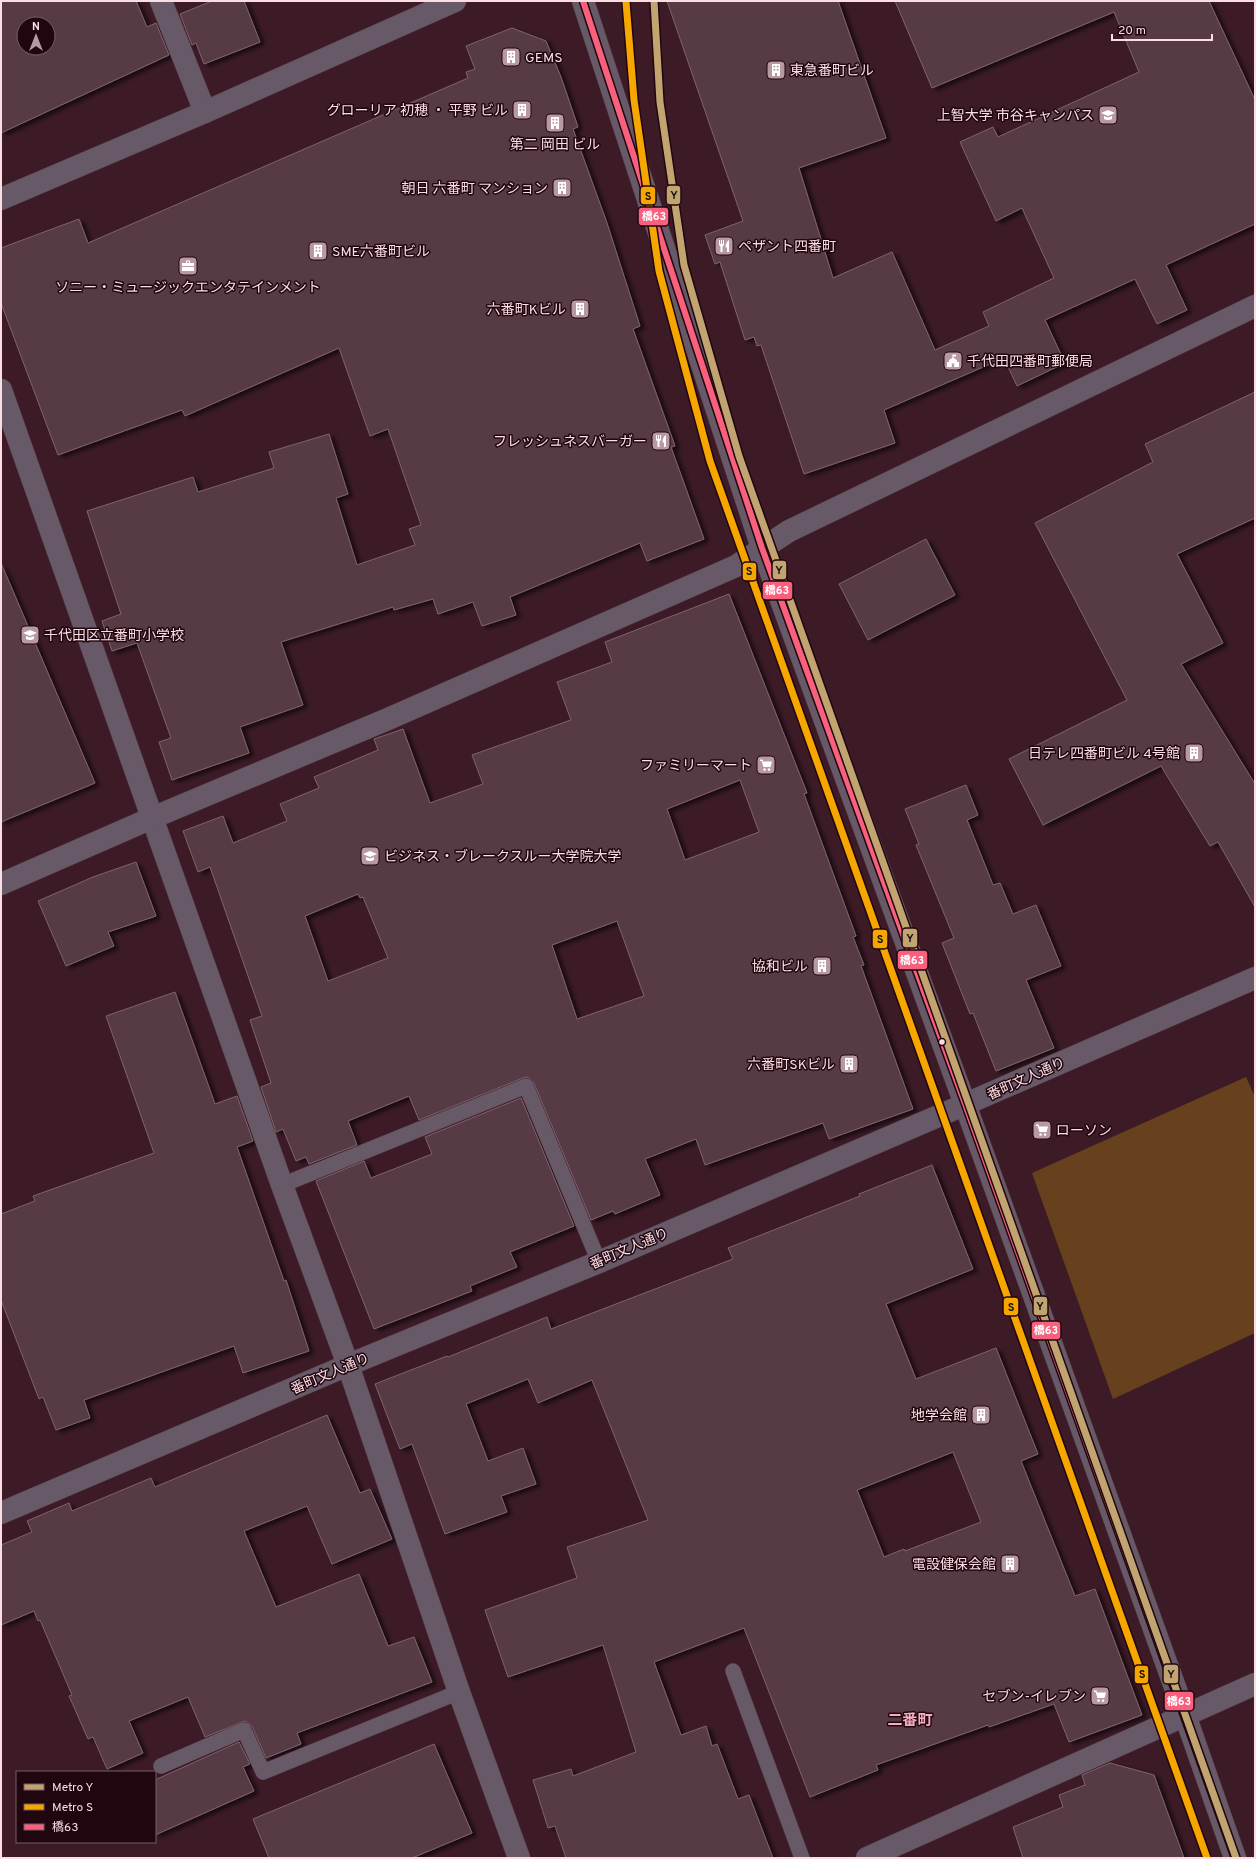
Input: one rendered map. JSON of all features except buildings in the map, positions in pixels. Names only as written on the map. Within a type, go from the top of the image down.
[{"type":"street","points":[[161,1],[205,112]]},
{"type":"street","points":[[1,199],[205,112],[455,1]]},
{"type":"street","points":[[583,1],[762,548],[965,1104],[1235,1858]]},
{"type":"street","points":[[1,884],[152,818],[388,719],[736,566],[796,527],[1255,306]]},
{"type":"street","points":[[1,390],[282,1185],[348,1365],[459,1692],[519,1858]]},
{"type":"street","name":"番町文人通り","points":[[1,1513],[348,1365],[599,1262],[1255,978]]},
{"type":"street","points":[[867,1858],[1255,1684]]},
{"type":"lane","points":[[282,1185],[526,1086],[599,1262]]},
{"type":"lane","points":[[733,1671],[802,1858]]},
{"type":"lane","points":[[162,1766],[244,1730],[263,1772],[459,1692]]},
{"type":"shaded area","points":[[1246,1077],[1255,1097],[1255,1333],[1113,1399],[1032,1173]]},
{"type":"metro line","name":"Y","points":[[654,1],[660,102],[684,265],[739,456],[1236,1858]]},
{"type":"metro line","name":"S","points":[[626,2],[634,100],[659,271],[710,461],[1207,1858]]},
{"type":"transit line","name":"橋63","points":[[583,1],[762,548],[965,1104],[1235,1858]]},
{"type":"place","name":"GEMS","points":[[511,57]]},
{"type":"place","name":"東急番町ビル","points":[[776,70]]},
{"type":"place","name":"グローリア 初穂 ・ 平野 ビル","points":[[522,110]]},
{"type":"place","name":"上智大学 市谷キャンパス","points":[[1108,115]]},
{"type":"place","name":"第二 岡田 ビル","points":[[555,123]]},
{"type":"place","name":"朝日 六番町 マンション","points":[[562,188]]},
{"type":"place","name":"ペザント四番町","points":[[724,246]]},
{"type":"place","name":"SME六番町ビル","points":[[318,251]]},
{"type":"place","name":"ソニー・ミュージックエンタテインメント","points":[[188,266]]},
{"type":"place","name":"六番町Kビル","points":[[580,309]]},
{"type":"place","name":"千代田四番町郵便局","points":[[953,361]]},
{"type":"place","name":"フレッシュネスバーガー","points":[[661,441]]},
{"type":"place","name":"千代田区立番町小学校","points":[[30,635]]},
{"type":"place","name":"日テレ四番町ビル 4号館","points":[[1194,753]]},
{"type":"place","name":"ファミリーマート","points":[[766,765]]},
{"type":"place","name":"ビジネス・ブレークスルー大学院大学","points":[[370,856]]},
{"type":"place","name":"協和ビル","points":[[822,966]]},
{"type":"place","name":"六番町SKビル","points":[[849,1064]]},
{"type":"place","name":"ローソン","points":[[1042,1130]]},
{"type":"place","name":"地学会館","points":[[981,1415]]},
{"type":"place","name":"電設健保会館","points":[[1010,1564]]},
{"type":"place","name":"セブン-イレブン","points":[[1100,1696]]},
{"type":"district","name":"二番町","points":[[910,1720]]}]
